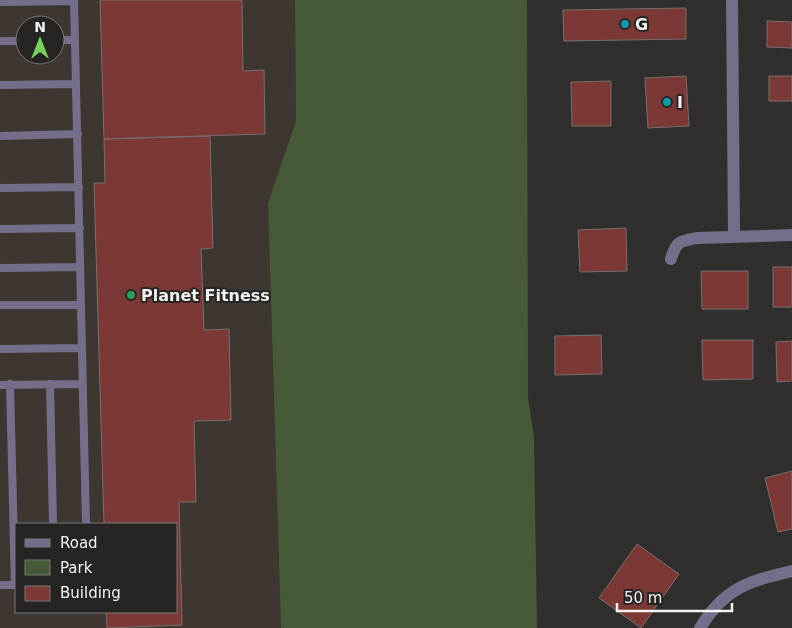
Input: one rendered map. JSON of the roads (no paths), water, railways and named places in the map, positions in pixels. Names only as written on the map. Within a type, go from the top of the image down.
[{"type":"street","points":[[732,0],[734,236]]},
{"type":"street","points":[[670,259],[674,247],[682,240],[734,236],[792,235]]},
{"type":"street","points":[[700,628],[711,610],[732,590],[767,577],[792,572]]},
{"type":"lane","points":[[0,2],[74,0],[86,523]]},
{"type":"lane","points":[[65,40],[75,40]]},
{"type":"lane","points":[[0,41],[15,41]]},
{"type":"lane","points":[[0,85],[76,84]]},
{"type":"lane","points":[[0,136],[78,134]]},
{"type":"lane","points":[[0,188],[79,187]]},
{"type":"lane","points":[[0,229],[80,228]]},
{"type":"lane","points":[[0,268],[80,267]]},
{"type":"lane","points":[[0,306],[81,305]]},
{"type":"lane","points":[[0,349],[82,348]]},
{"type":"lane","points":[[0,384],[83,384]]},
{"type":"lane","points":[[10,384],[15,552]]},
{"type":"lane","points":[[50,384],[53,523]]},
{"type":"lane","points":[[0,585],[15,585]]},
{"type":"place","name":"G","points":[[625,24]]},
{"type":"place","name":"I","points":[[667,102]]},
{"type":"place","name":"Planet Fitness","points":[[131,295]]}]
